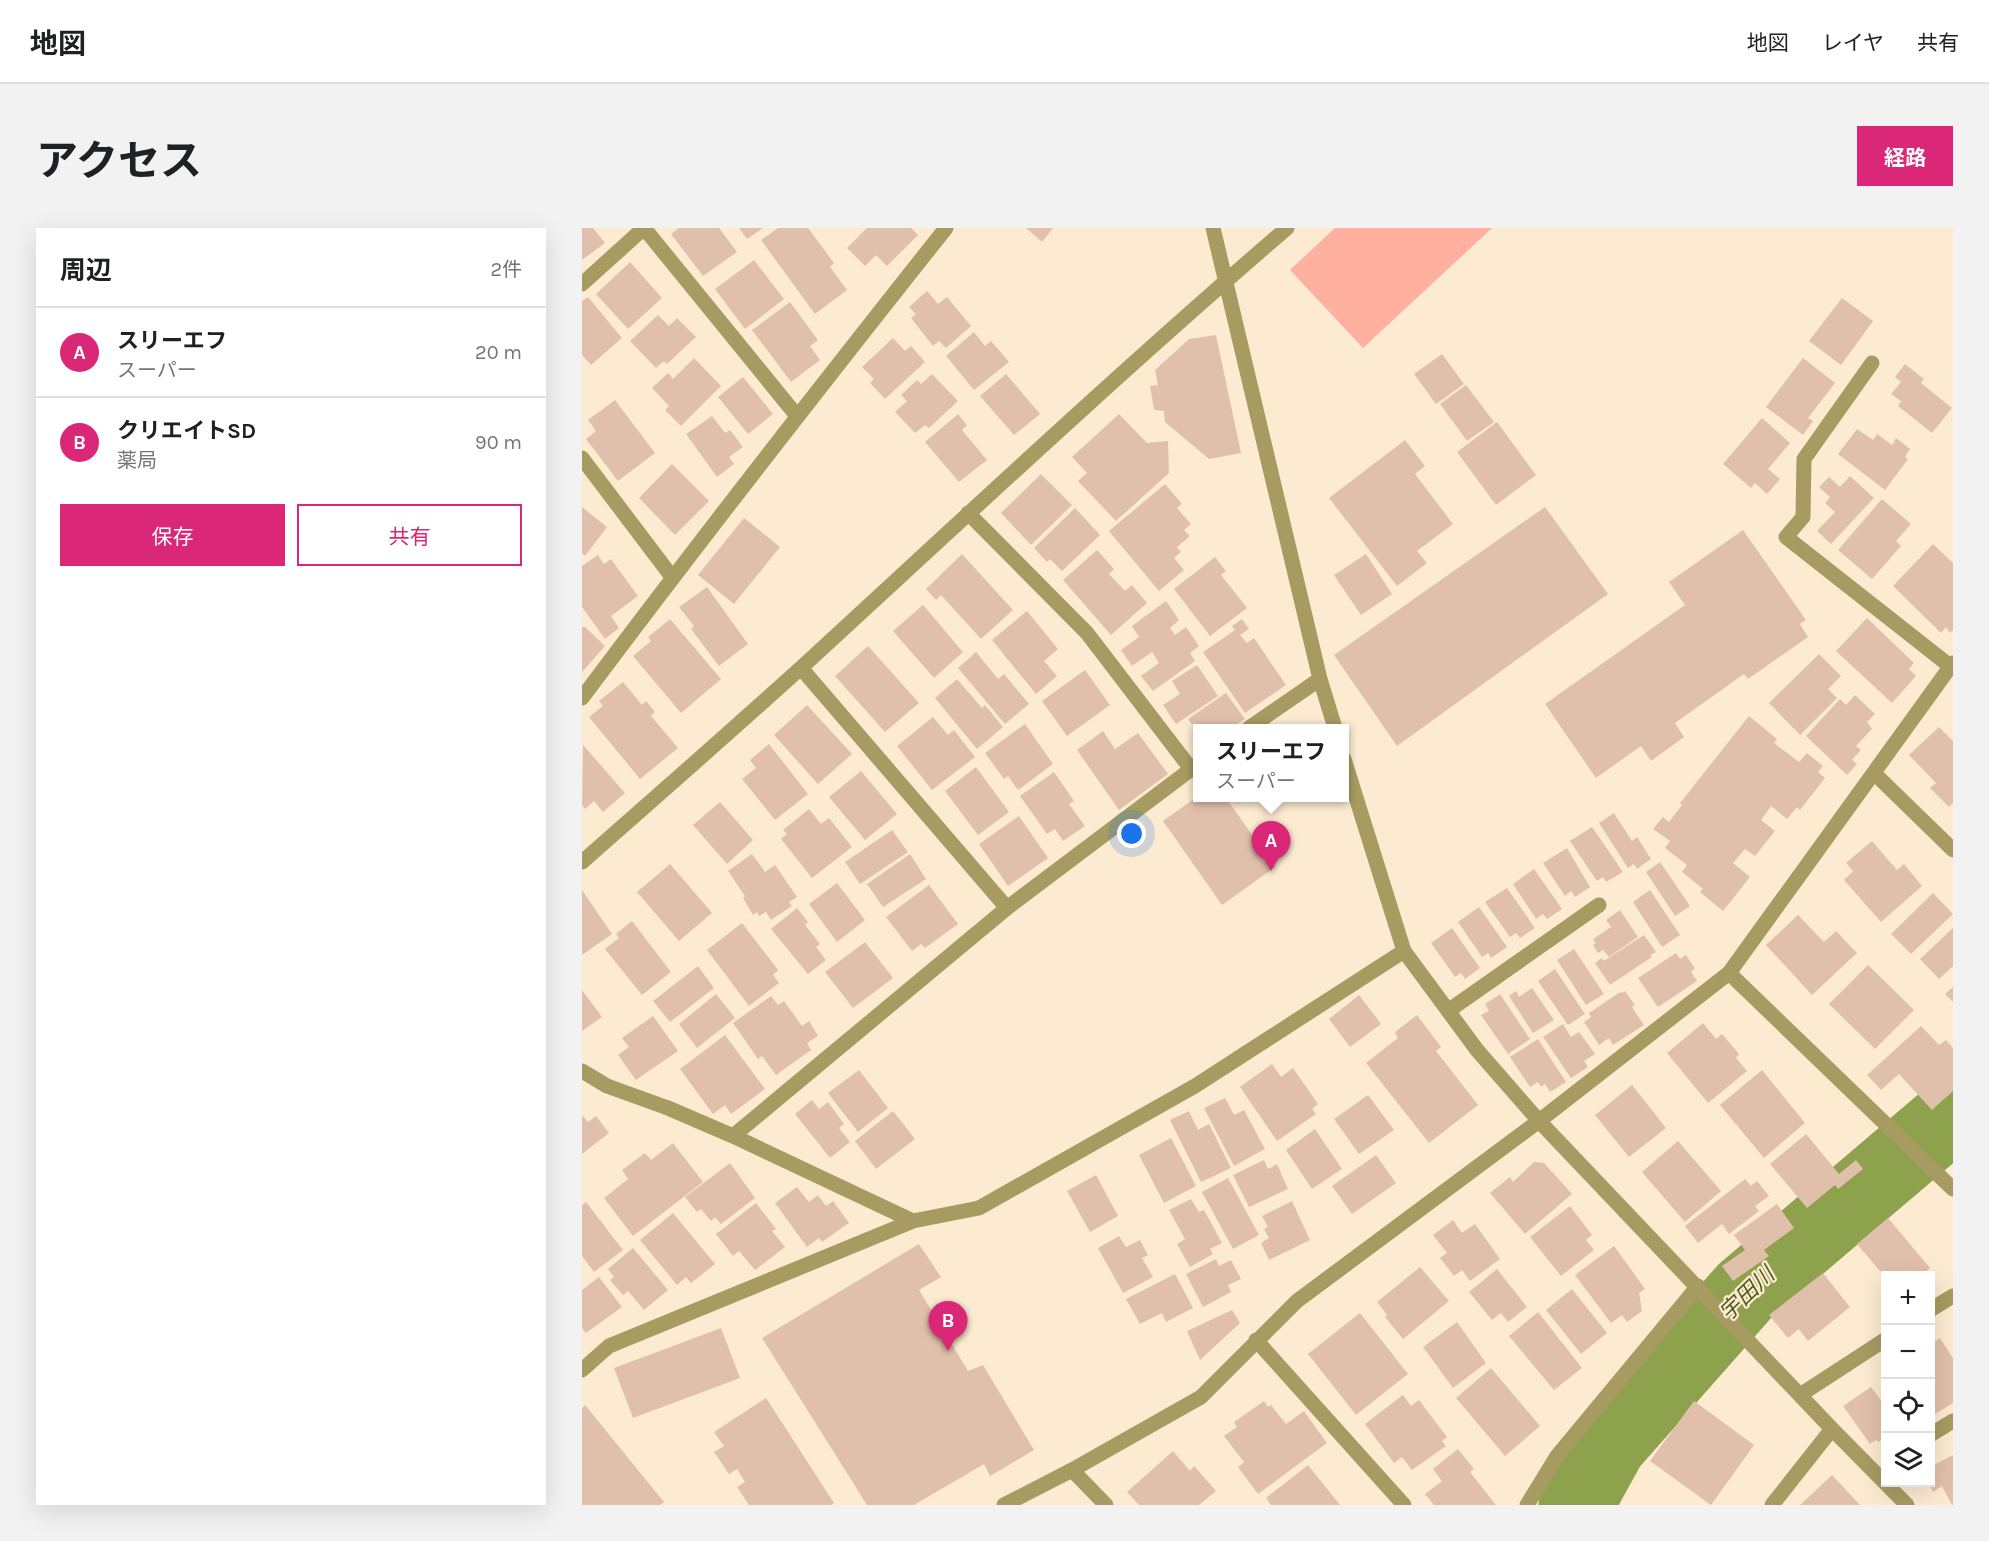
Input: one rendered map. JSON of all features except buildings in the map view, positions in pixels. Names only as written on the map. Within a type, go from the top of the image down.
[{"type":"street","points":[[582,284],[644,228],[797,416]]},
{"type":"street","points":[[582,698],[672,577],[946,228]]},
{"type":"street","points":[[1213,228],[1320,679],[1334,724]]},
{"type":"street","points":[[582,862],[801,668],[968,513],[1287,228]]},
{"type":"street","points":[[1004,1505],[1072,1470],[1201,1397],[1297,1301],[1539,1121],[1729,973],[1951,665],[1786,537],[1803,517],[1804,459],[1872,363]]},
{"type":"street","points":[[582,458],[672,577]]},
{"type":"street","points":[[968,513],[1087,633],[1193,765]]},
{"type":"street","points":[[801,668],[1007,908]]},
{"type":"street","points":[[1256,724],[1320,679]]},
{"type":"street","points":[[733,1136],[1007,908],[1193,767]]},
{"type":"street","points":[[1874,773],[1953,850]]},
{"type":"street","points":[[1349,775],[1404,951],[1476,1050],[1539,1121],[1832,1429],[1879,1467],[1907,1505]]},
{"type":"street","points":[[1448,1011],[1599,905]]},
{"type":"street","points":[[582,1370],[609,1346],[913,1221],[979,1208],[1195,1086],[1404,951]]},
{"type":"street","points":[[1729,973],[1953,1190]]},
{"type":"street","points":[[582,1071],[607,1086],[668,1108],[733,1136],[913,1221]]},
{"type":"street","points":[[1527,1505],[1557,1456],[1699,1288]]},
{"type":"street","points":[[1935,1307],[1953,1296]]},
{"type":"street","points":[[1256,1340],[1404,1505]]},
{"type":"street","points":[[1800,1395],[1881,1342]]},
{"type":"street","points":[[1933,1433],[1953,1421]]},
{"type":"street","points":[[1772,1505],[1832,1429]]},
{"type":"street","points":[[1072,1470],[1106,1505]]},
{"type":"shaded area","points":[[1335,228],[1492,228],[1363,348],[1290,270]]},
{"type":"waterway","name":"宇田川","points":[[1576,1505],[1609,1445],[1745,1291],[1953,1114]]},
{"type":"place","name":"スリーエフ","points":[[1271,871]]},
{"type":"place","name":"クリエイトSD","points":[[948,1351]]}]
